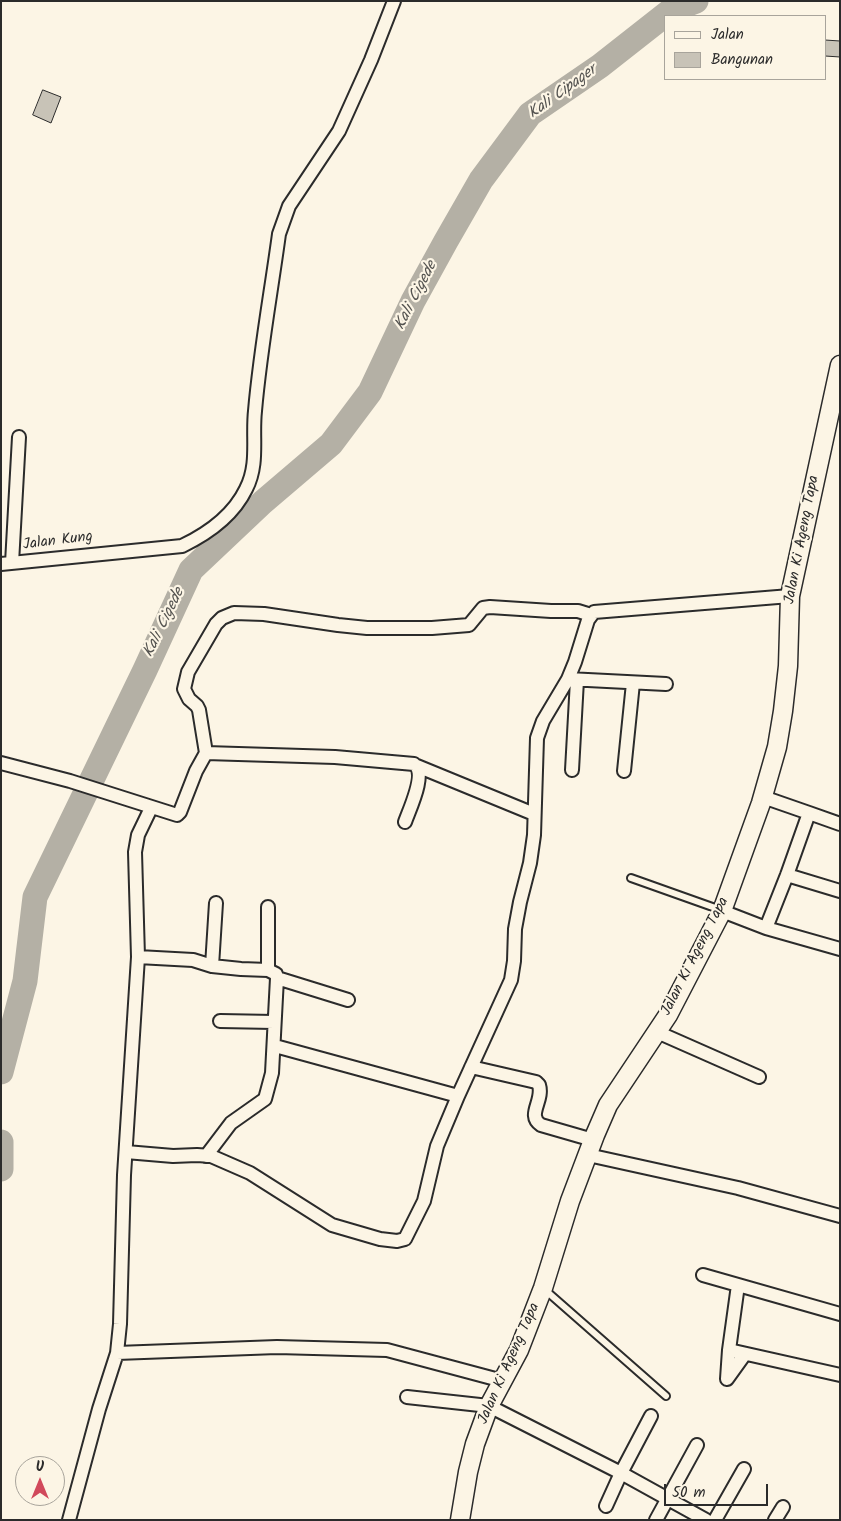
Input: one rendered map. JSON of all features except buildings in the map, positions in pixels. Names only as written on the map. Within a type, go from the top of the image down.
[{"type":"street","name":"Jalan Kung","points":[[7,563],[182,546],[203,536],[236,506],[246,490],[255,461],[255,413],[279,234],[289,206],[339,131],[371,60],[394,1]]},
{"type":"street","name":"Jalan Ki Ageng Tapa","points":[[460,1520],[470,1459],[490,1406],[519,1350],[543,1288],[570,1202],[608,1105],[673,1006],[722,911],[763,797],[777,747],[783,711],[788,666],[790,596],[840,365]]},
{"type":"street","points":[[7,563],[19,437]]},
{"type":"street","points":[[572,770],[572,680],[575,662],[588,620],[594,612],[790,596]]},
{"type":"street","points":[[1,762],[70,781],[151,808],[179,814],[196,770],[206,753],[199,710],[189,699],[184,684],[188,672],[216,624],[226,615],[234,613],[264,614],[368,628],[432,628],[469,625],[483,608],[490,607],[578,611],[591,615]]},
{"type":"street","points":[[572,680],[666,684]]},
{"type":"street","points":[[126,1152],[173,1156],[197,1154],[228,1162],[250,1173],[332,1225],[380,1238],[402,1240],[407,1236],[424,1202],[438,1146],[458,1096],[511,980],[514,961],[515,929],[530,863],[537,738],[543,721],[572,680]]},
{"type":"street","points":[[624,771],[633,683]]},
{"type":"street","points":[[206,753],[335,757],[414,764],[534,814]]},
{"type":"street","points":[[405,822],[419,779],[417,766]]},
{"type":"street","points":[[763,797],[840,824]]},
{"type":"street","points":[[69,1520],[99,1409],[117,1353],[120,1324],[126,1152],[138,957],[135,852],[138,835],[151,808]]},
{"type":"street","points":[[766,928],[788,875],[809,813]]},
{"type":"street","points":[[788,875],[840,891]]},
{"type":"street","points":[[212,966],[216,903]]},
{"type":"street","points":[[206,1156],[231,1123],[265,1099],[272,1073],[274,1022],[268,907]]},
{"type":"street","points":[[722,911],[766,928],[840,948]]},
{"type":"street","points":[[138,957],[193,960],[212,966],[272,974],[348,1000]]},
{"type":"street","points":[[220,1020],[274,1022]]},
{"type":"street","points":[[656,1032],[759,1077]]},
{"type":"street","points":[[274,1046],[458,1096]]},
{"type":"street","points":[[471,1067],[536,1082],[539,1085],[541,1094],[534,1116],[535,1120],[541,1125],[590,1148],[840,1216]]},
{"type":"street","points":[[703,1275],[840,1314]]},
{"type":"street","points":[[738,1285],[727,1379],[745,1354]]},
{"type":"street","points":[[117,1353],[277,1346],[387,1350],[503,1381]]},
{"type":"street","points":[[729,1350],[840,1375]]},
{"type":"street","points":[[407,1397],[490,1406],[621,1473],[706,1520]]},
{"type":"street","points":[[606,1506],[651,1416]]},
{"type":"street","points":[[656,1520],[697,1446]]},
{"type":"street","points":[[715,1520],[744,1468]]},
{"type":"street","points":[[776,1520],[783,1507]]},
{"type":"lane","points":[[631,878],[722,911]]},
{"type":"lane","points":[[543,1288],[666,1396]]},
{"type":"waterway","name":"Kali Cigede","points":[[665,15],[670,11],[696,1]]},
{"type":"waterway","name":"Kali Cigede","points":[[1,1072],[25,981],[35,897],[145,670],[191,570],[263,502],[331,444],[370,392],[413,301],[481,180],[530,114],[600,66],[664,16]]},
{"type":"waterway","name":"Kali Cigede","points":[[1,1142],[1,1169]]},
{"type":"water label","name":"Kali Cipager","points":[[563,93]]}]
